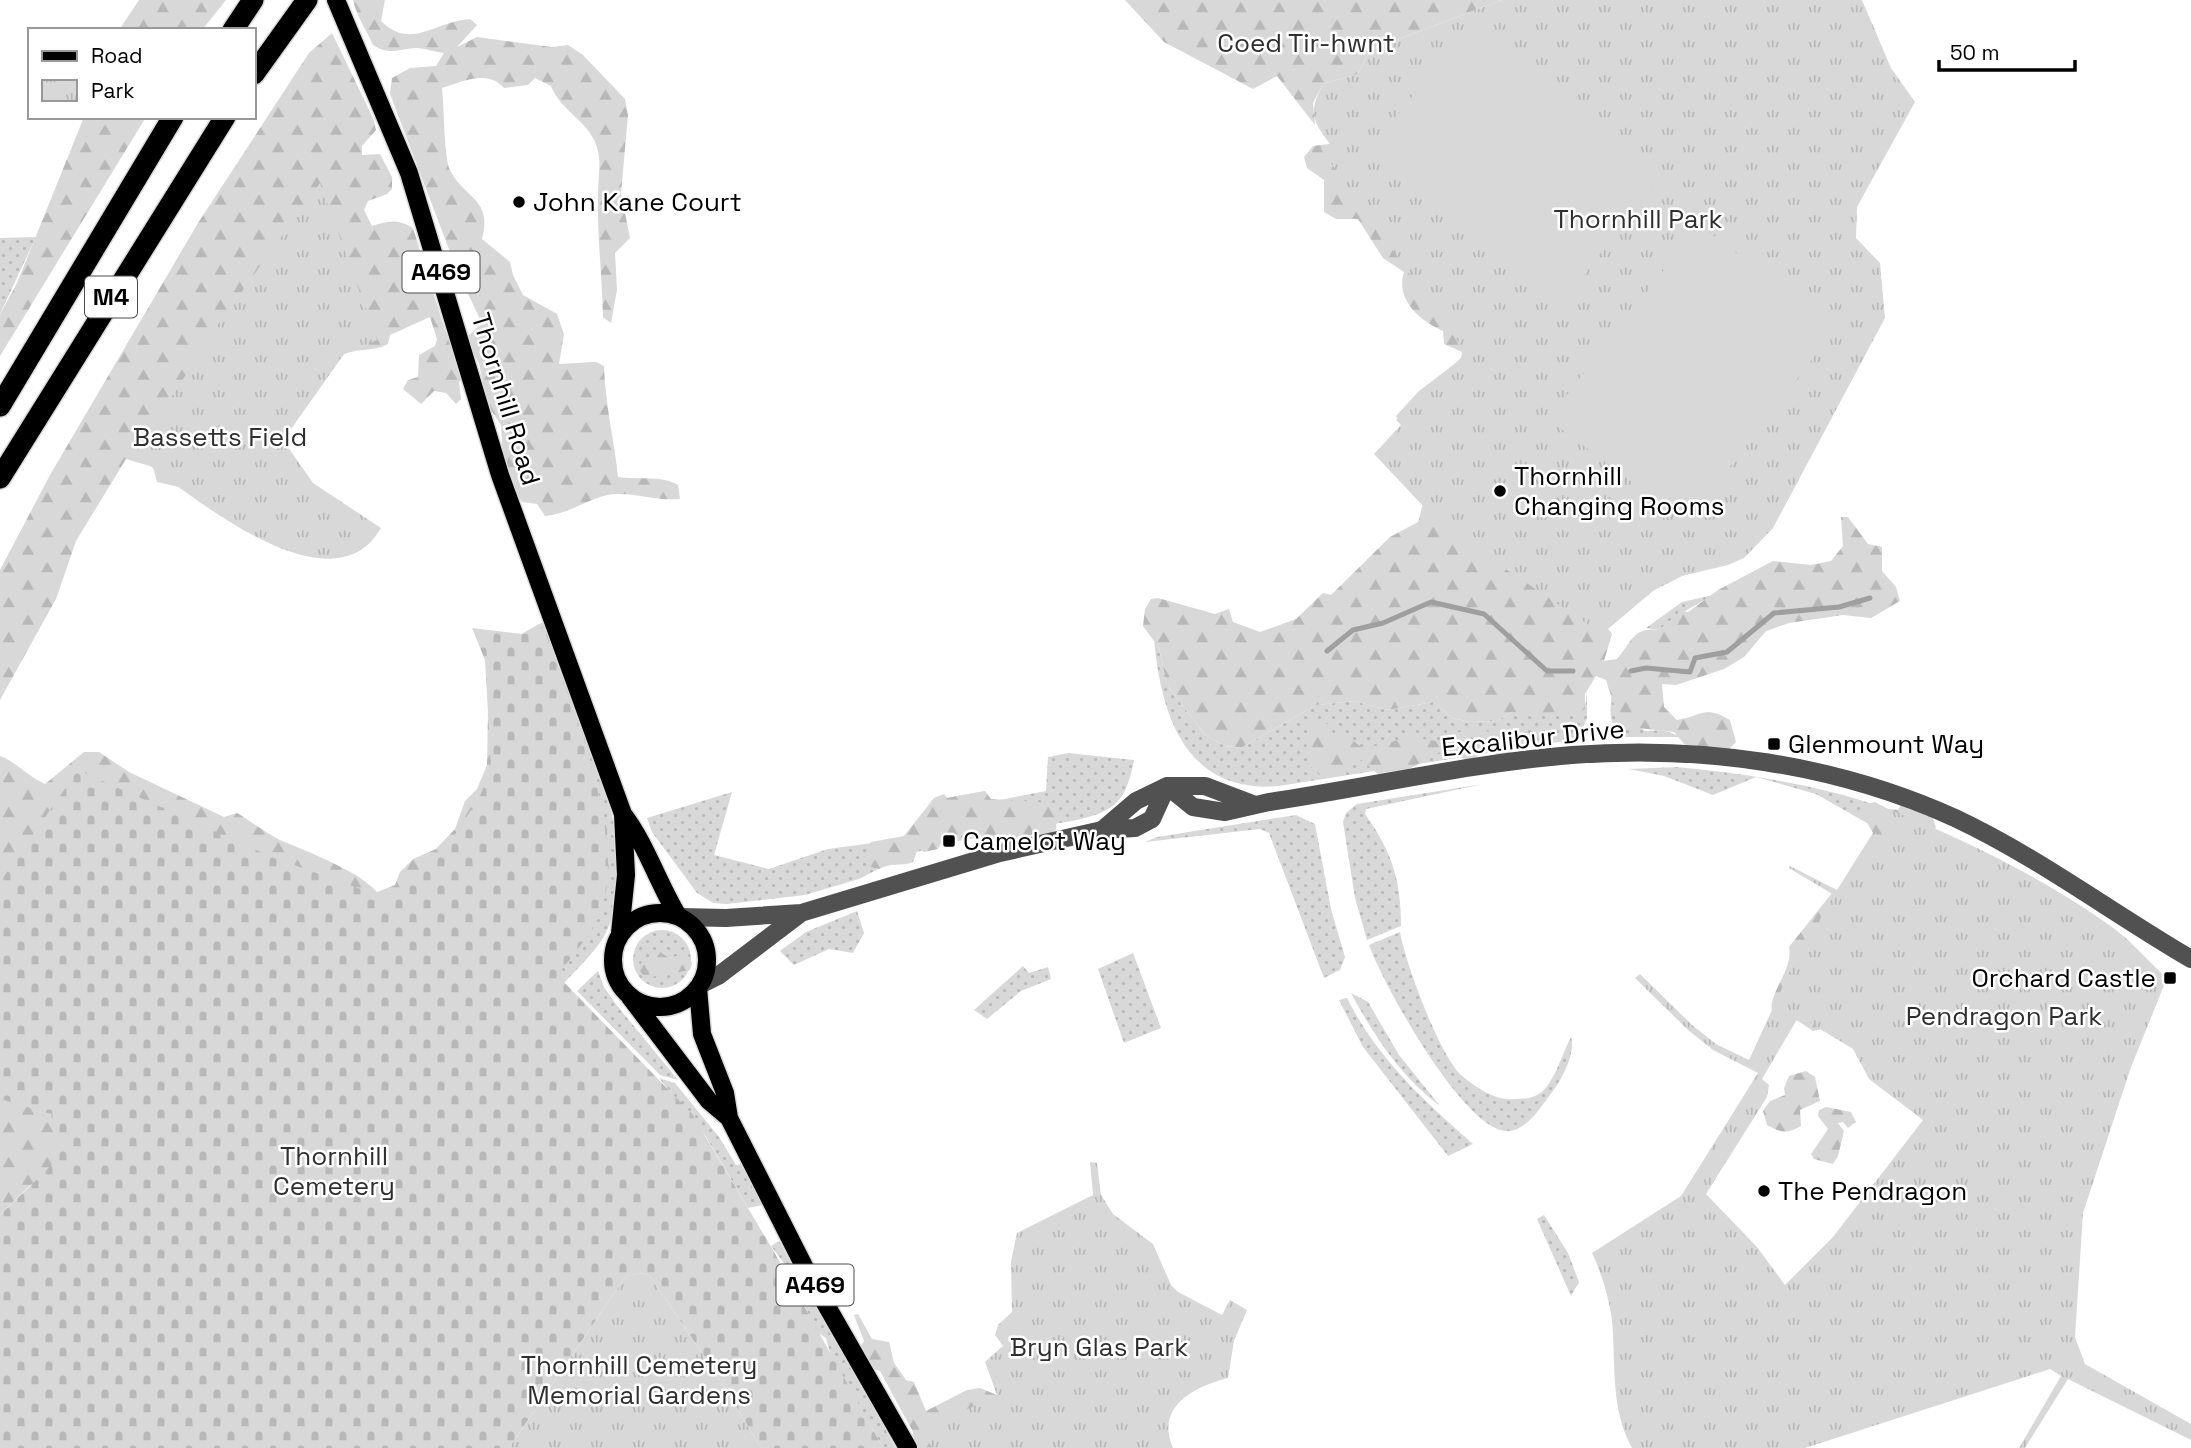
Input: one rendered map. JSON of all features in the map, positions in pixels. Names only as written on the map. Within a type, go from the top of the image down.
[{"type":"highway","points":[[234,28],[253,0]]},
{"type":"highway","points":[[256,71],[307,0]]},
{"type":"highway","name":"M4","points":[[0,406],[172,119]]},
{"type":"highway","name":"M4","points":[[0,478],[224,119]]},
{"type":"main road","name":"Thornhill Road","points":[[336,0],[413,186],[500,475],[623,814],[634,829],[653,873],[680,916],[692,925],[706,947],[708,960],[699,986],[702,1034],[725,1093],[729,1118],[800,1258],[908,1448]]},
{"type":"main road","name":"Thornhill Road","points":[[623,814],[626,875],[620,933],[615,944],[613,967],[616,978],[709,1101],[729,1118]]},
{"type":"main road","points":[[620,933],[646,914],[657,912],[680,916]]},
{"type":"main road","points":[[630,997],[653,1006],[666,1007],[689,997],[699,986]]},
{"type":"street","name":"Excalibur Drive","points":[[680,916],[726,918],[801,913],[953,866],[1102,831],[1135,828],[1148,823],[1167,786],[1193,807],[1225,812],[1570,755],[1689,753],[1793,767],[1865,785],[1958,820],[2016,851],[2191,960]]},
{"type":"street","name":"Excalibur Drive","points":[[699,986],[718,976],[801,913]]},
{"type":"green space","points":[[139,0],[226,0],[204,28],[120,28]]},
{"type":"green space","points":[[353,0],[385,0],[381,21],[392,30],[403,34],[424,32],[470,19],[477,25],[457,47],[477,37],[552,47],[568,45],[583,55],[625,99],[628,115],[621,193],[630,238],[615,253],[617,290],[611,323],[603,317],[598,224],[598,153],[590,133],[560,101],[551,86],[535,78],[528,85],[504,88],[497,82],[482,78],[442,88],[446,155],[456,180],[475,200],[484,215],[482,239],[510,262],[523,295],[557,314],[564,334],[559,364],[596,362],[604,366],[618,477],[672,482],[678,485],[680,499],[606,495],[545,516],[537,504],[522,502],[512,487],[503,461],[501,425],[487,404],[479,363],[468,345],[468,336],[482,323],[458,273],[390,94],[392,78],[410,68],[436,66],[444,53],[416,48],[389,51],[373,45]]},
{"type":"green space","name":"Coed Tir-hwnt","points":[[1125,0],[1502,0],[1370,50],[1358,74],[1323,84],[1313,103],[1315,125],[1277,76],[1253,89],[1164,42]]},
{"type":"green space","name":"Thornhill Park","points":[[1502,0],[1862,0],[1891,68],[1915,102],[1857,207],[1856,238],[1880,263],[1885,318],[1773,528],[1744,558],[1728,565],[1682,576],[1653,591],[1602,634],[1442,526],[1374,454],[1401,425],[1396,420],[1466,353],[1321,149],[1330,144],[1314,115],[1323,84],[1358,74],[1370,50]]},
{"type":"green space","points":[[1469,25],[1657,179],[1560,306],[1369,151]]},
{"type":"green space","points":[[332,33],[373,118],[376,130],[362,146],[362,155],[380,154],[392,177],[392,189],[387,194],[368,201],[364,210],[372,226],[393,222],[413,228],[445,330],[460,355],[465,377],[459,382],[461,399],[456,404],[446,393],[434,391],[421,404],[403,389],[408,380],[418,377],[419,355],[435,346],[437,339],[430,317],[390,335],[388,344],[344,354],[283,440],[183,488],[157,482],[153,467],[126,459],[76,541],[56,599],[0,700],[0,570],[50,475],[198,223],[309,53]]},
{"type":"green space","points":[[83,119],[145,119],[0,356],[0,314],[17,283]]},
{"type":"green space","points":[[1337,143],[1494,346],[1398,420],[1396,416],[1419,391],[1461,359],[1462,352],[1444,344],[1443,331],[1426,322],[1412,308],[1403,292],[1404,272],[1383,258],[1358,219],[1336,219],[1324,212],[1324,180],[1307,168],[1304,157],[1313,146]]},
{"type":"green space","name":"Bassetts Field","points":[[320,183],[377,340],[344,354],[283,440],[313,483],[381,528],[358,552],[328,559],[294,553],[258,538],[222,517],[135,455],[214,330]]},
{"type":"green space","points":[[1699,225],[1836,328],[1687,523],[1548,419]]},
{"type":"green space","points":[[36,237],[0,314],[0,238]]},
{"type":"green space","points":[[1423,504],[1606,626],[1612,634],[1604,661],[1617,659],[1638,633],[1650,629],[1659,630],[1681,611],[1688,612],[1718,590],[1773,561],[1811,565],[1831,561],[1843,546],[1841,517],[1848,517],[1868,544],[1882,547],[1882,571],[1896,587],[1900,601],[1871,618],[1843,615],[1789,623],[1766,631],[1744,657],[1724,669],[1676,685],[1662,684],[1664,707],[1677,720],[1709,712],[1730,720],[1736,742],[1727,751],[1686,746],[1674,732],[1629,727],[1615,708],[1606,680],[1596,676],[1585,694],[1585,709],[1578,713],[1550,715],[1511,712],[1497,721],[1470,722],[1452,718],[1433,702],[1388,710],[1354,701],[1316,705],[1241,748],[1225,746],[1205,735],[1167,685],[1159,648],[1143,626],[1145,609],[1151,599],[1158,598],[1215,614],[1229,609],[1233,622],[1260,632],[1296,619],[1323,593],[1331,595],[1390,537],[1418,522]]},
{"type":"green space","points":[[1713,595],[1675,617],[1659,630],[1646,628],[1682,602]]},
{"type":"green space","points":[[543,622],[549,630],[584,730],[587,756],[600,798],[608,840],[608,877],[604,894],[598,912],[578,949],[499,764],[420,902],[0,905],[0,756],[45,784],[84,752],[99,752],[129,772],[224,817],[237,813],[274,837],[345,869],[377,892],[395,885],[400,872],[413,859],[436,849],[455,829],[465,801],[477,789],[487,765],[488,710],[515,644],[523,633]]},
{"type":"green space","name":"Thornhill Cemetery","points":[[543,627],[591,765],[607,841],[608,875],[603,904],[595,924],[557,975],[692,1114],[773,1250],[883,1448],[761,1448],[720,1380],[650,1276],[644,1273],[626,1276],[509,1448],[0,1448],[0,1215],[58,1159],[51,1114],[0,1099],[0,882],[78,770],[272,857],[391,900],[447,847],[480,796],[491,767],[485,660],[472,628],[523,634]]},
{"type":"green space","points":[[1154,639],[1159,648],[1167,685],[1205,735],[1225,746],[1241,748],[1316,705],[1354,701],[1388,710],[1433,702],[1452,718],[1470,722],[1497,721],[1511,712],[1585,709],[1587,691],[1587,718],[1580,735],[1564,741],[1279,786],[1247,785],[1221,777],[1200,763],[1184,744],[1163,696]]},
{"type":"green space","points":[[1612,692],[1615,708],[1645,731],[1663,730],[1682,737],[1626,737],[1613,723]]},
{"type":"green space","points":[[1317,719],[1329,725],[1334,735],[1348,736],[1363,749],[1411,737],[1436,741],[1470,728],[1510,736],[1514,743],[1513,752],[1504,755],[1485,753],[1467,761],[1458,755],[1444,752],[1407,769],[1378,774],[1362,760],[1346,763],[1337,776],[1326,777],[1313,769],[1307,754],[1308,726]]},
{"type":"green space","points":[[584,730],[616,833],[619,888],[614,913],[603,938],[564,983],[556,975],[592,927],[606,826],[583,746]]},
{"type":"green space","points":[[1068,753],[1134,760],[1127,785],[1118,802],[1102,812],[1077,820],[941,844],[899,858],[859,879],[805,895],[727,904],[713,903],[697,893],[652,832],[647,818],[732,792],[714,855],[769,869],[828,849],[895,840],[915,831],[947,798],[985,791],[989,802],[1046,791],[1048,757]]},
{"type":"green space","points":[[1677,767],[1731,773],[1757,777],[1784,782],[1836,793],[1888,809],[1867,823],[1816,794],[1756,777],[1713,795],[1664,776],[1629,769]]},
{"type":"green space","points":[[1483,784],[1366,809],[1365,814],[1382,841],[1397,880],[1401,926],[1367,940],[1355,898],[1343,822],[1346,813],[1357,804]]},
{"type":"green space","points":[[985,791],[991,799],[1039,802],[1052,807],[1057,817],[1056,830],[1050,834],[1019,836],[1014,843],[994,848],[982,834],[957,835],[946,839],[938,849],[924,852],[918,848],[913,862],[879,869],[871,867],[868,862],[871,842],[904,836],[934,798],[944,794],[947,798]]},
{"type":"green space","points":[[1875,802],[1888,809],[1898,810],[1901,804],[1932,815],[1936,828],[1850,870],[1873,833],[1862,814],[1867,804]]},
{"type":"green space","name":"Pendragon Park","points":[[1888,809],[2006,862],[2062,894],[2116,930],[2167,978],[2131,1067],[2083,1213],[2075,1337],[2085,1364],[2191,1424],[2191,1440],[2068,1379],[2025,1448],[2019,1448],[2061,1376],[2050,1369],[1805,1448],[1632,1448],[1617,1402],[1609,1303],[1592,1253],[1681,1196],[1758,1073],[1713,1050],[1688,1030],[1635,978],[1640,974],[1692,1025],[1716,1044],[1749,1060],[1794,962],[1834,895],[1789,868],[1790,866],[1837,890],[1873,833],[1887,836]],"holes":[[[1799,1016],[1853,1049],[1869,1079],[1923,1120],[1833,1237],[1785,1285],[1757,1247],[1706,1194],[1767,1097],[1769,1085],[1762,1079]]]},
{"type":"green space","points":[[1296,815],[1315,824],[1331,909],[1345,957],[1340,970],[1324,978],[1269,833],[1260,829],[1145,842],[1157,837]]},
{"type":"green space","points":[[1832,893],[1835,894],[1826,1028],[1813,1031],[1786,1013],[1773,1014],[1773,999],[1787,965],[1789,947]]},
{"type":"green space","points":[[857,911],[864,933],[853,953],[829,949],[794,965],[780,951],[806,932]]},
{"type":"green space","points":[[662,930],[683,938],[691,959],[683,980],[662,988],[641,980],[633,959],[641,938]]},
{"type":"green space","points":[[1400,932],[1416,985],[1443,1049],[1461,1075],[1479,1088],[1507,1099],[1537,1095],[1552,1078],[1571,1037],[1569,1059],[1559,1082],[1537,1113],[1520,1128],[1506,1131],[1488,1124],[1468,1107],[1447,1082],[1407,1020],[1369,945]]},
{"type":"green space","points":[[660,952],[669,958],[684,954],[692,963],[690,970],[645,978],[640,971],[641,963]]},
{"type":"green space","points":[[1133,953],[1161,1028],[1124,1043],[1098,969]]},
{"type":"green space","points":[[1023,966],[1029,973],[1048,967],[1051,979],[1021,991],[987,1019],[974,1010]]},
{"type":"green space","points":[[598,971],[604,987],[615,1003],[678,1080],[660,1075],[577,991]]},
{"type":"green space","points":[[1351,993],[1368,1002],[1399,1055],[1440,1106],[1401,1069],[1369,1025]]},
{"type":"green space","points":[[1347,998],[1372,1040],[1402,1077],[1473,1144],[1448,1156],[1363,1047],[1339,1000]]},
{"type":"green space","points":[[0,1070],[31,1093],[82,1149],[28,1187],[0,1215]]},
{"type":"green space","points":[[1806,1071],[1815,1077],[1820,1101],[1800,1110],[1801,1126],[1796,1129],[1784,1132],[1767,1125],[1763,1111],[1770,1101],[1785,1095],[1784,1088],[1789,1076]]},
{"type":"green space","points":[[659,1078],[675,1083],[719,1137],[736,1165],[741,1164],[762,1205],[748,1208],[705,1135]]},
{"type":"green space","points":[[1826,1107],[1851,1112],[1856,1122],[1848,1128],[1843,1122],[1838,1123],[1844,1131],[1838,1156],[1833,1164],[1814,1159],[1811,1154],[1828,1129],[1818,1116],[1819,1110]]},
{"type":"green space","name":"Bryn Glas Park","points":[[1090,1162],[1097,1163],[1101,1195],[1113,1214],[1153,1244],[1171,1285],[1178,1292],[1222,1315],[1230,1300],[1247,1310],[1234,1341],[1228,1378],[1190,1393],[1173,1410],[1169,1421],[1169,1434],[1173,1448],[932,1448],[923,1430],[997,1395],[985,1362],[1003,1346],[995,1335],[998,1325],[1012,1312],[1011,1262],[1017,1233],[1093,1195]]},
{"type":"green space","points":[[1544,1215],[1568,1253],[1579,1282],[1571,1296],[1537,1219]]},
{"type":"green space","points":[[779,1241],[896,1448],[883,1448],[831,1356],[826,1338],[817,1332],[786,1266],[771,1246]]},
{"type":"green space","name":"Thornhill Cemetery Memorial Gardens","points":[[644,1273],[650,1276],[720,1380],[761,1448],[509,1448],[626,1276]]},
{"type":"green space","points":[[858,1314],[872,1339],[889,1342],[894,1363],[906,1380],[914,1382],[926,1411],[967,1390],[980,1388],[997,1395],[989,1448],[914,1448],[913,1432],[880,1371],[869,1368],[859,1349],[864,1341],[854,1315]]},
{"type":"waterway","points":[[1631,671],[1646,668],[1690,672],[1695,658],[1727,652],[1774,613],[1839,607],[1870,598]]},
{"type":"waterway","points":[[1327,651],[1353,630],[1383,623],[1431,602],[1484,614],[1547,671],[1573,671]]},
{"type":"place","name":"John Kane Court","points":[[519,202]]},
{"type":"place","name":"Thornhill Changing Rooms","points":[[1500,491]]},
{"type":"place","name":"Glenmount Way","points":[[1774,744]]},
{"type":"place","name":"Camelot Way","points":[[949,841]]},
{"type":"place","name":"Orchard Castle","points":[[2170,978]]},
{"type":"place","name":"The Pendragon","points":[[1764,1191]]}]
